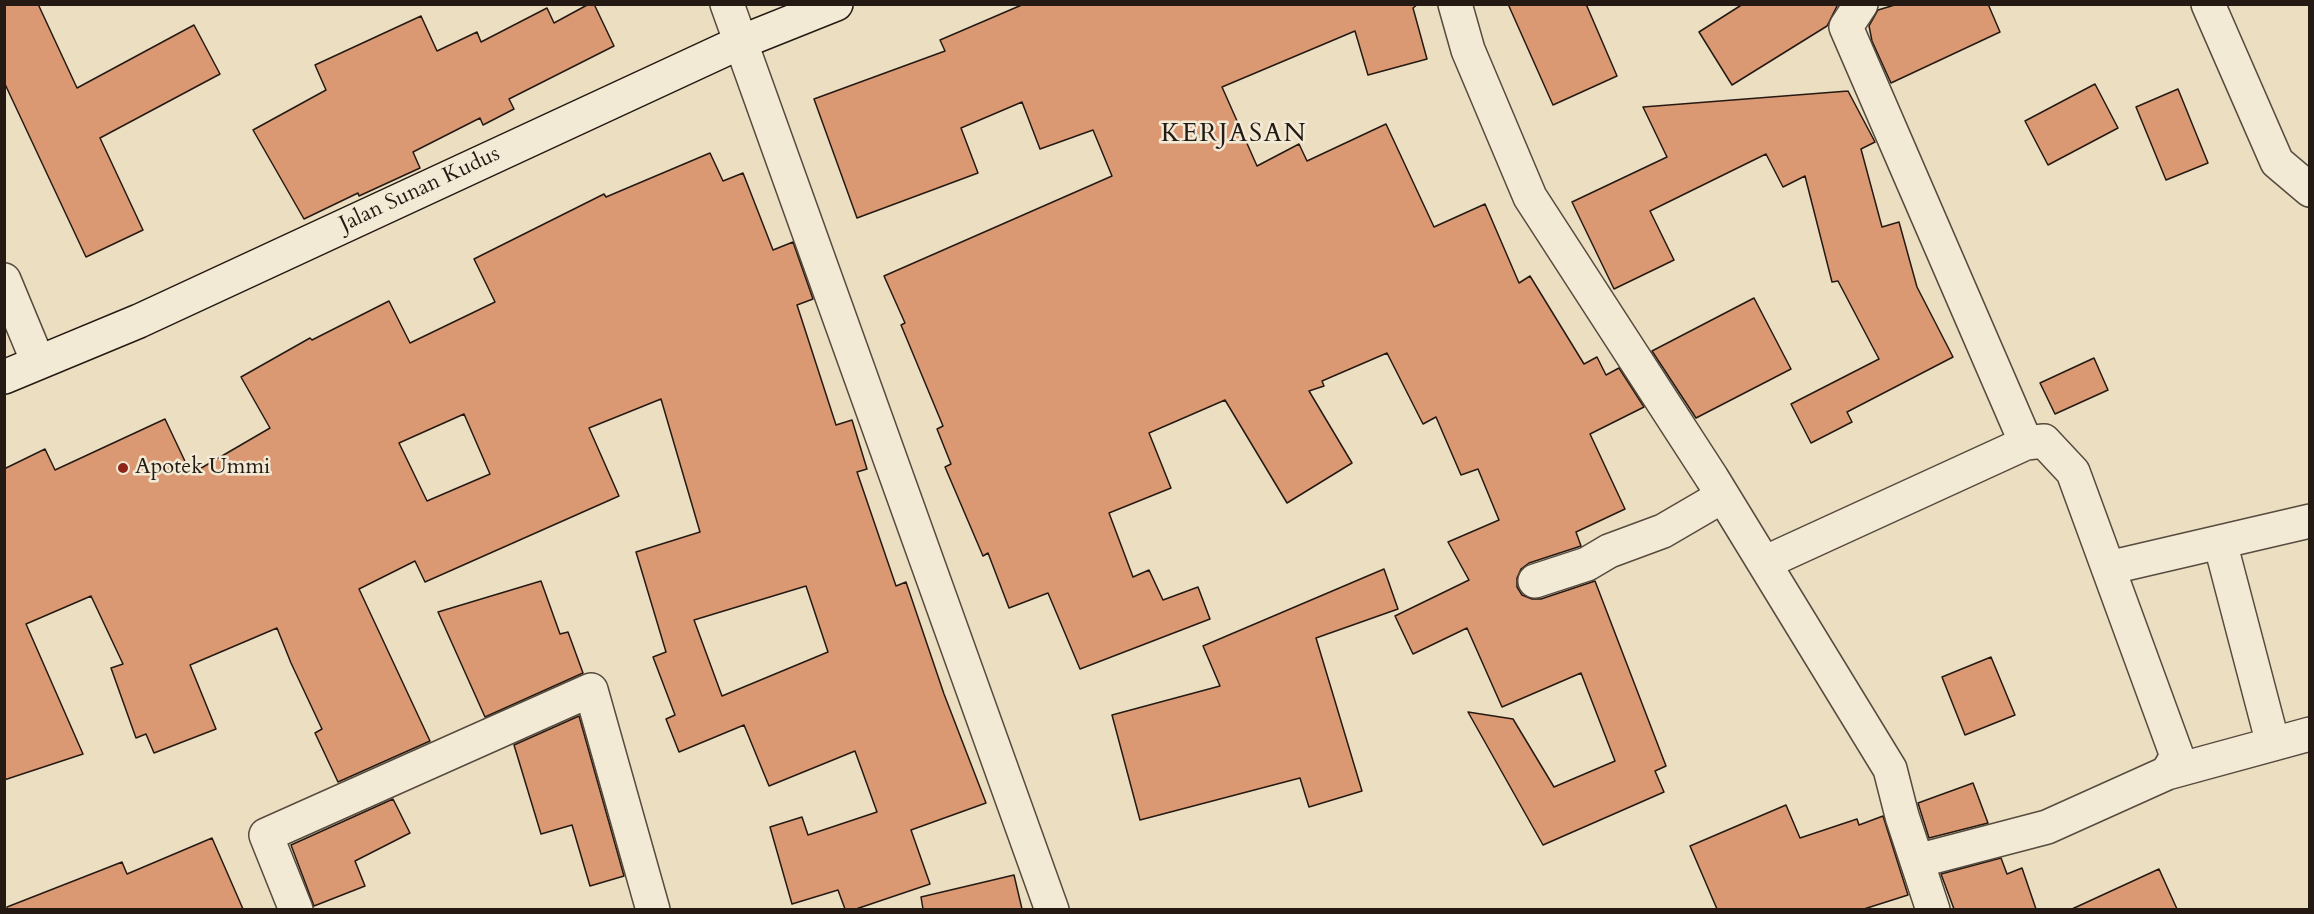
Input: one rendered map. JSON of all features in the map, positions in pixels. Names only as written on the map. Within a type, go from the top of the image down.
[{"type":"street","points":[[727,4],[1052,909]]},
{"type":"street","name":"Jalan Sunan Kudus","points":[[4,377],[139,321],[741,42],[836,4]]},
{"type":"street","points":[[1455,4],[1468,50],[1530,197],[1723,496],[1890,769],[1902,816],[1933,909]]},
{"type":"street","points":[[1861,4],[1846,27],[2026,442]]},
{"type":"street","points":[[2208,4],[2277,162],[2310,190]]},
{"type":"street","points":[[4,280],[38,363]]},
{"type":"street","points":[[1764,563],[2026,442],[2044,441],[2073,472],[2177,756],[2167,773]]},
{"type":"street","points":[[1535,581],[1587,564],[1609,551],[1663,531],[1723,496]]},
{"type":"street","points":[[2108,568],[2310,521]]},
{"type":"street","points":[[2220,542],[2273,744]]},
{"type":"street","points":[[296,909],[266,835],[591,690],[653,909]]},
{"type":"street","points":[[1917,861],[2047,827],[2167,773],[2310,734]]},
{"type":"building","points":[[4,4],[38,4],[77,88],[194,25],[220,74],[100,138],[143,230],[86,257],[4,82]]},
{"type":"building","points":[[589,4],[594,4],[614,46],[509,99],[514,109],[483,125],[480,118],[413,152],[420,168],[359,196],[358,193],[304,219],[253,130],[326,90],[315,65],[421,16],[437,51],[477,32],[481,42],[547,8],[554,23]]},
{"type":"building","points":[[1024,4],[1418,4],[1413,8],[1427,59],[1368,75],[1355,31],[1222,87],[1257,166],[1299,144],[1307,161],[1386,124],[1434,227],[1485,204],[1519,283],[1530,276],[1584,364],[1597,357],[1606,375],[1619,368],[1644,407],[1590,434],[1625,509],[1576,532],[1581,546],[1529,563],[1521,569],[1517,578],[1517,587],[1522,595],[1532,599],[1541,599],[1595,581],[1666,766],[1655,771],[1664,792],[1543,845],[1468,712],[1513,719],[1554,787],[1615,761],[1581,673],[1502,707],[1467,628],[1413,654],[1395,616],[1469,580],[1448,542],[1499,520],[1478,469],[1461,475],[1436,417],[1423,424],[1387,353],[1322,381],[1324,386],[1309,391],[1352,463],[1287,503],[1225,400],[1149,433],[1171,488],[1109,513],[1133,577],[1149,570],[1163,600],[1198,587],[1210,619],[1080,669],[1048,593],[1009,608],[988,553],[983,556],[945,467],[951,464],[937,429],[943,426],[901,325],[905,323],[884,276],[1112,176],[1093,130],[1040,149],[1022,102],[961,128],[978,173],[857,218],[814,99],[945,51],[940,40]]},
{"type":"building","points":[[1508,4],[1586,4],[1617,76],[1553,105]]},
{"type":"building","points":[[1743,4],[1838,4],[1827,26],[1732,85],[1699,32]]},
{"type":"building","points":[[1898,4],[1988,4],[2000,32],[1891,83],[1872,41],[1869,26],[1878,10]]},
{"type":"building","points":[[2095,84],[2118,128],[2048,165],[2025,121]]},
{"type":"building","points":[[2178,89],[2208,163],[2166,180],[2136,107]]},
{"type":"building","points":[[1848,91],[1875,142],[1861,149],[1882,227],[1899,222],[1917,287],[1953,357],[1847,412],[1852,422],[1811,443],[1791,404],[1879,359],[1838,281],[1832,282],[1805,176],[1783,187],[1766,154],[1650,211],[1674,260],[1614,289],[1572,202],[1667,157],[1643,107]]},
{"type":"building","points":[[710,153],[723,181],[743,173],[773,250],[793,242],[813,299],[797,305],[836,425],[852,420],[867,469],[857,472],[896,586],[906,582],[944,694],[986,803],[911,830],[930,884],[856,909],[845,909],[838,890],[792,904],[770,827],[802,817],[808,835],[877,812],[855,751],[769,786],[744,725],[679,752],[666,719],[675,715],[653,657],[666,652],[636,552],[700,532],[661,399],[589,428],[619,496],[425,582],[415,561],[359,589],[430,741],[338,782],[315,733],[322,729],[277,628],[190,665],[216,729],[154,753],[146,734],[136,738],[111,668],[123,664],[91,596],[26,624],[83,754],[4,780],[4,469],[45,449],[55,470],[165,419],[191,474],[270,428],[241,377],[310,338],[312,340],[389,301],[410,343],[495,302],[474,259],[604,194],[606,197]],"holes":[[[464,414],[490,474],[427,501],[399,443]],[[806,586],[828,652],[722,696],[694,620]]]},
{"type":"building","points":[[1754,298],[1791,369],[1696,418],[1652,351]]},
{"type":"building","points":[[2094,358],[2108,390],[2055,414],[2040,383]]},
{"type":"building","points":[[1384,569],[1398,609],[1316,638],[1362,791],[1309,807],[1300,778],[1140,820],[1112,715],[1220,686],[1203,646]]},
{"type":"building","points":[[541,581],[560,634],[568,632],[583,673],[485,717],[438,612]]},
{"type":"building","points":[[1991,657],[2015,715],[1965,735],[1942,677]]},
{"type":"building","points":[[579,716],[624,876],[590,886],[572,825],[541,834],[514,745]]},
{"type":"building","points":[[1973,783],[1988,823],[1929,838],[1918,803]]},
{"type":"building","points":[[393,799],[410,833],[355,861],[365,886],[314,906],[291,845]]},
{"type":"building","points":[[1786,805],[1800,838],[1857,819],[1859,825],[1883,816],[1908,895],[1864,909],[1717,909],[1690,846]]},
{"type":"building","points":[[212,838],[243,909],[7,909],[7,907],[122,862],[127,874]]},
{"type":"building","points":[[2001,858],[2007,874],[2022,868],[2036,909],[1954,909],[1941,874]]},
{"type":"building","points":[[2159,869],[2177,909],[2072,909]]},
{"type":"building","points":[[1014,875],[1022,909],[923,909],[921,897]]},
{"type":"place","name":"Apotek Ummi","points":[[123,468]]},
{"type":"district","name":"KERJASAN","points":[[1234,135]]}]
